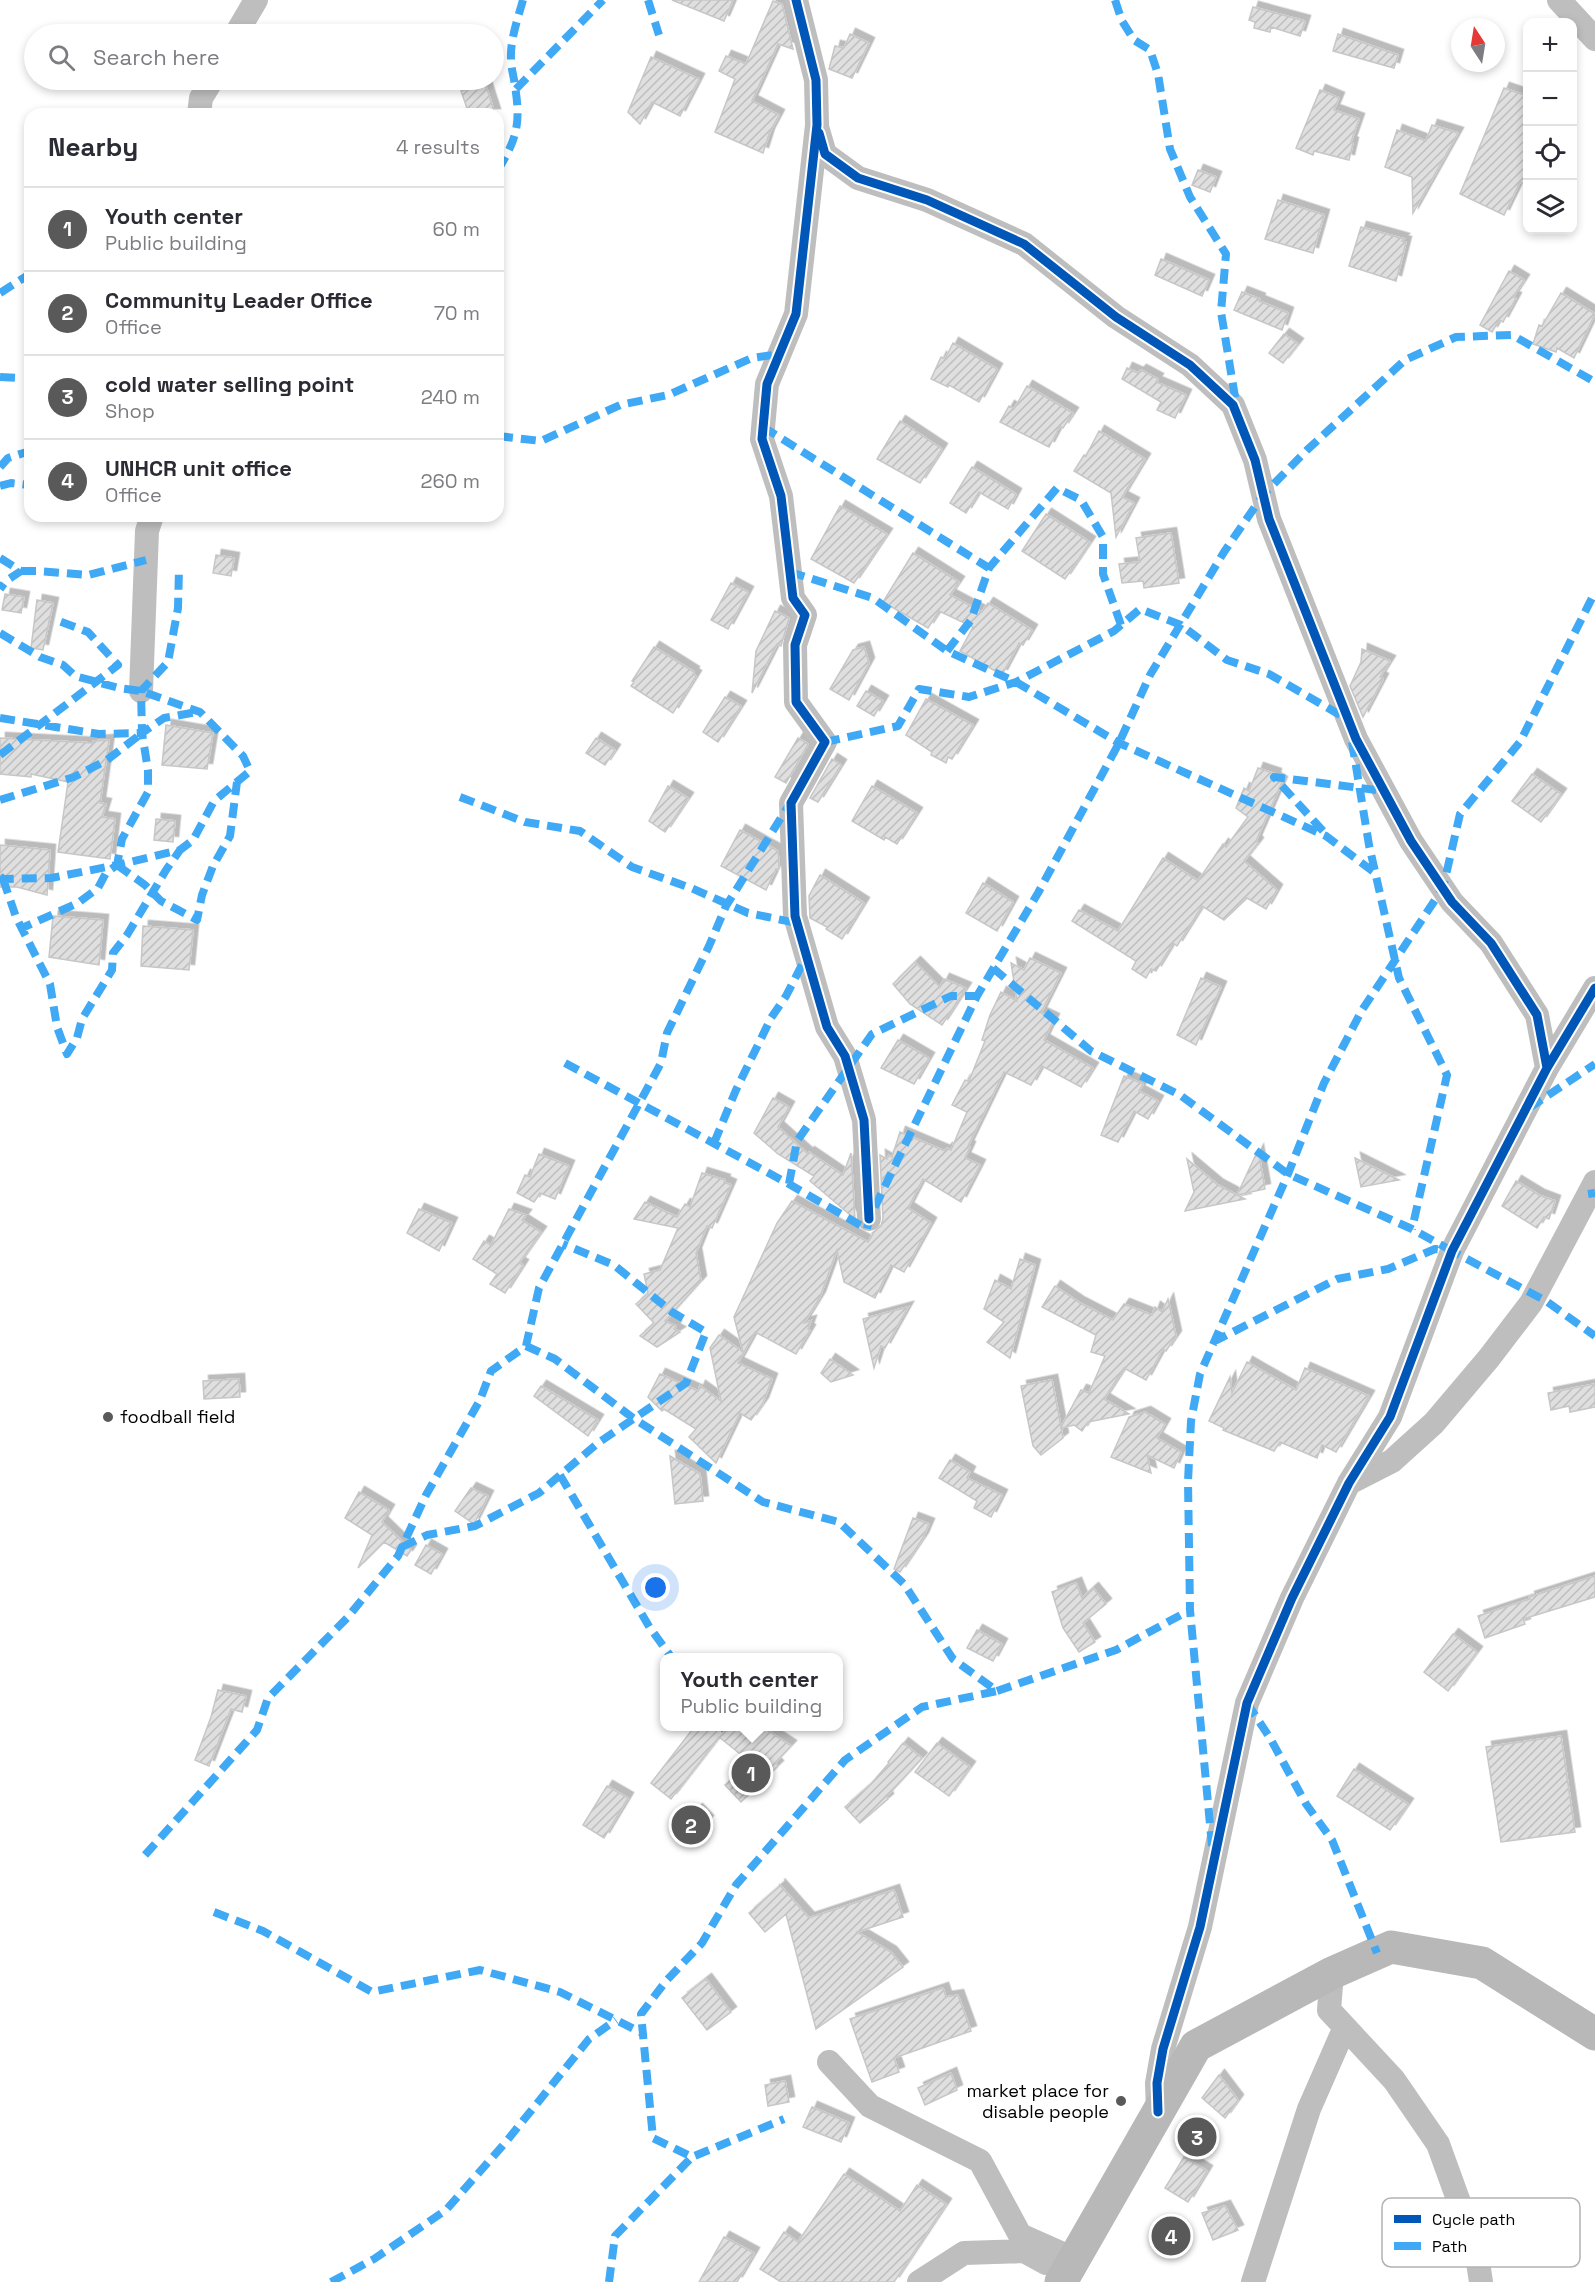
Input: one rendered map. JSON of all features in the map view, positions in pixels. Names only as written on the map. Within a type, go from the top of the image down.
[{"type":"street","points":[[242,24],[255,0]]},
{"type":"street","points":[[796,0],[816,80],[816,125],[796,314],[767,384],[762,439],[781,496],[792,598],[805,615],[795,645],[796,702],[825,742],[791,803],[795,916],[827,1027],[845,1056],[864,1120],[869,1219]]},
{"type":"street","points":[[1559,0],[1595,39]]},
{"type":"street","points":[[200,108],[201,98],[206,90]]},
{"type":"street","points":[[816,125],[825,154],[858,178],[927,200],[1024,244],[1116,317],[1190,365],[1233,405],[1255,460],[1269,519],[1356,739],[1411,841],[1452,902],[1491,943],[1537,1015],[1547,1068]]},
{"type":"street","points":[[141,691],[147,531],[150,522]]},
{"type":"street","points":[[1158,2112],[1157,2083],[1163,2049],[1200,1927],[1246,1703],[1292,1598],[1349,1483],[1390,1417],[1452,1251],[1547,1068],[1595,988]]},
{"type":"street","points":[[1349,1483],[1392,1461],[1434,1423],[1489,1358],[1531,1303],[1595,1182]]},
{"type":"street","points":[[1066,2272],[1196,2046],[1332,1973],[1391,1947],[1482,1963],[1595,2034]]},
{"type":"street","points":[[1332,1973],[1329,2010],[1394,2080],[1438,2144],[1458,2198]]},
{"type":"street","points":[[1253,2282],[1309,2109],[1341,2036],[1347,2029]]},
{"type":"street","points":[[829,2062],[870,2106],[980,2161],[1020,2235],[1066,2272]]},
{"type":"street","points":[[919,2282],[964,2253],[1024,2251],[1066,2272]]},
{"type":"street","points":[[1479,2267],[1481,2282]]},
{"type":"building","points":[[672,0],[733,0],[724,21]]},
{"type":"building","points":[[773,1],[782,4],[793,49],[778,44],[752,101],[779,115],[769,134],[763,153],[715,132],[735,79],[719,71],[726,56],[746,64]]},
{"type":"building","points":[[1253,7],[1305,21],[1300,36],[1271,27],[1270,32],[1254,28],[1255,22],[1249,20]]},
{"type":"building","points":[[850,34],[869,43],[852,78],[829,69],[835,46],[844,48]]},
{"type":"building","points":[[1338,34],[1398,55],[1394,68],[1333,51]]},
{"type":"building","points":[[651,57],[699,79],[680,116],[652,102],[640,124],[628,112]]},
{"type":"building","points":[[1504,88],[1523,95],[1523,183],[1520,182],[1504,215],[1460,194]]},
{"type":"building","points":[[487,90],[493,108],[467,108],[461,91]]},
{"type":"building","points":[[1320,90],[1339,98],[1334,110],[1359,119],[1351,142],[1353,143],[1349,160],[1314,151],[1313,155],[1296,148]]},
{"type":"building","points":[[1432,125],[1458,133],[1413,213],[1412,177],[1385,167],[1397,130],[1426,141]]},
{"type":"building","points":[[1198,170],[1216,177],[1210,192],[1192,185]]},
{"type":"building","points":[[1278,200],[1324,215],[1313,253],[1265,239]]},
{"type":"building","points":[[1361,227],[1404,239],[1402,241],[1406,242],[1396,281],[1349,266]]},
{"type":"building","points":[[1161,259],[1209,280],[1202,296],[1155,275]]},
{"type":"building","points":[[1509,271],[1524,280],[1513,297],[1516,298],[1503,322],[1499,320],[1492,332],[1480,325]]},
{"type":"building","points":[[1242,292],[1288,313],[1282,330],[1234,310]]},
{"type":"building","points":[[1561,293],[1595,314],[1574,358],[1557,348],[1556,352],[1533,344],[1539,325],[1542,326]]},
{"type":"building","points":[[1284,334],[1298,344],[1283,363],[1269,353]]},
{"type":"building","points":[[953,343],[997,369],[979,402],[949,385],[948,387],[931,379],[941,357],[945,359]]},
{"type":"building","points":[[1127,368],[1138,373],[1141,370],[1158,379],[1156,382],[1186,395],[1175,418],[1157,410],[1161,402],[1122,379]]},
{"type":"building","points":[[1027,386],[1073,413],[1063,428],[1060,426],[1049,447],[1000,422],[1009,406],[1014,409]]},
{"type":"building","points":[[900,421],[942,449],[920,483],[877,459]]},
{"type":"building","points":[[1099,431],[1145,459],[1122,497],[1134,503],[1116,537],[1111,493],[1074,471],[1084,455],[1086,456]]},
{"type":"building","points":[[972,467],[1016,494],[1008,509],[979,492],[966,513],[950,503]]},
{"type":"building","points":[[840,506],[887,534],[854,583],[811,559]]},
{"type":"building","points":[[1046,514],[1090,542],[1065,579],[1022,551]]},
{"type":"building","points":[[1171,533],[1179,583],[1144,588],[1143,581],[1122,583],[1119,564],[1140,562],[1136,538]]},
{"type":"building","points":[[913,553],[959,582],[950,595],[982,612],[988,603],[1032,630],[1023,645],[1019,643],[1002,675],[960,651],[973,627],[939,611],[928,628],[883,602]]},
{"type":"building","points":[[216,555],[234,558],[231,576],[213,573]]},
{"type":"building","points":[[731,583],[748,592],[728,629],[711,620]]},
{"type":"building","points":[[5,594],[24,597],[21,613],[2,610]]},
{"type":"building","points":[[37,600],[53,603],[43,650],[31,648]]},
{"type":"building","points":[[775,611],[789,618],[781,646],[777,644],[752,693],[756,651]]},
{"type":"building","points":[[654,647],[694,672],[696,676],[673,713],[631,686]]},
{"type":"building","points":[[864,647],[869,663],[849,700],[830,689],[853,650]]},
{"type":"building","points":[[1362,649],[1390,661],[1380,677],[1383,679],[1363,717],[1350,686],[1361,662]]},
{"type":"building","points":[[866,691],[883,701],[874,716],[857,706]]},
{"type":"building","points":[[725,697],[741,706],[718,742],[703,732]]},
{"type":"building","points":[[926,699],[973,725],[952,759],[948,757],[946,763],[931,755],[932,752],[906,735]]},
{"type":"building","points":[[166,725],[213,733],[207,769],[162,765]]},
{"type":"building","points":[[0,738],[93,743],[93,741],[109,740],[100,803],[106,804],[102,817],[115,819],[110,859],[58,852],[68,782],[31,774],[31,777],[0,774]]},
{"type":"building","points":[[596,738],[615,750],[605,765],[586,753]]},
{"type":"building","points":[[798,738],[808,744],[786,783],[775,777]]},
{"type":"building","points":[[832,759],[841,765],[818,802],[810,798]]},
{"type":"building","points":[[1258,768],[1276,774],[1275,778],[1282,782],[1256,841],[1258,843],[1244,861],[1277,890],[1266,909],[1247,898],[1224,920],[1202,906],[1177,946],[1173,943],[1156,971],[1151,969],[1146,978],[1132,969],[1136,961],[1072,921],[1079,910],[1118,931],[1163,858],[1198,881],[1223,844],[1226,847],[1248,817],[1236,808],[1244,788],[1249,791]]},
{"type":"building","points":[[1532,774],[1561,794],[1541,822],[1512,801]]},
{"type":"building","points":[[668,786],[688,798],[665,832],[649,821]]},
{"type":"building","points":[[872,786],[917,813],[897,844],[885,837],[884,840],[852,821]]},
{"type":"building","points":[[156,819],[175,821],[173,842],[154,840]]},
{"type":"building","points":[[740,830],[778,851],[779,868],[776,869],[766,890],[721,866]]},
{"type":"building","points":[[0,845],[50,850],[47,895],[17,887],[0,887]]},
{"type":"building","points":[[820,875],[864,903],[842,939],[826,929],[827,927],[810,918],[809,896]]},
{"type":"building","points":[[983,883],[1013,902],[997,931],[966,913]]},
{"type":"building","points":[[53,916],[103,920],[99,965],[49,957]]},
{"type":"building","points":[[143,926],[193,930],[189,970],[141,966]]},
{"type":"building","points":[[1030,958],[1061,973],[1041,1013],[1054,1019],[1044,1040],[1093,1068],[1081,1087],[1042,1066],[1031,1085],[1004,1072],[968,1146],[970,1147],[965,1158],[980,1165],[961,1202],[923,1179],[908,1208],[931,1223],[904,1272],[891,1265],[875,1298],[844,1282],[837,1250],[820,1297],[804,1323],[811,1321],[808,1329],[810,1330],[796,1354],[755,1332],[738,1363],[772,1379],[763,1403],[751,1420],[740,1413],[716,1463],[689,1437],[696,1429],[664,1409],[662,1411],[648,1397],[660,1374],[698,1391],[700,1386],[721,1401],[710,1348],[719,1335],[743,1352],[734,1317],[777,1223],[792,1201],[868,1242],[872,1233],[881,1226],[883,1219],[880,1155],[887,1159],[889,1155],[892,1157],[900,1132],[945,1151],[947,1148],[951,1150],[967,1112],[952,1105],[965,1080],[969,1081],[985,1041],[982,1040],[990,1015],[1001,992],[1017,1001],[1011,963],[1024,970]]},
{"type":"building","points":[[915,962],[940,987],[944,979],[966,988],[942,1025],[910,1004],[893,984]]},
{"type":"building","points":[[1201,978],[1221,987],[1196,1045],[1177,1035]]},
{"type":"building","points":[[898,1040],[929,1058],[914,1084],[881,1068]]},
{"type":"building","points":[[1124,1076],[1143,1084],[1139,1091],[1158,1101],[1148,1119],[1134,1111],[1118,1142],[1101,1135]]},
{"type":"building","points":[[773,1098],[789,1107],[778,1127],[808,1154],[809,1152],[843,1175],[851,1153],[855,1219],[810,1181],[814,1176],[778,1154],[754,1133]]},
{"type":"building","points":[[1258,1150],[1265,1189],[1237,1195]]},
{"type":"building","points":[[539,1154],[569,1166],[555,1199],[540,1193],[534,1202],[517,1193],[525,1175],[530,1177]]},
{"type":"building","points":[[1355,1158],[1399,1180],[1361,1187]]},
{"type":"building","points":[[1187,1159],[1218,1185],[1245,1199],[1185,1211],[1194,1192]]},
{"type":"building","points":[[702,1173],[725,1180],[724,1182],[731,1185],[712,1228],[707,1226],[696,1253],[701,1281],[665,1321],[676,1326],[674,1329],[680,1332],[657,1347],[640,1336],[654,1323],[636,1304],[648,1293],[644,1274],[660,1270],[678,1228],[634,1219],[645,1202],[677,1217],[685,1204],[690,1207]]},
{"type":"building","points":[[1516,1181],[1539,1195],[1555,1201],[1549,1219],[1544,1217],[1537,1228],[1502,1206]]},
{"type":"building","points":[[419,1209],[452,1223],[439,1251],[407,1233]]},
{"type":"building","points":[[509,1209],[526,1215],[522,1220],[541,1232],[519,1263],[523,1265],[505,1293],[490,1284],[497,1274],[473,1259],[484,1241],[491,1245]]},
{"type":"building","points":[[1020,1259],[1035,1265],[1010,1358],[987,1342],[1004,1322],[984,1309],[995,1280],[1011,1289]]},
{"type":"building","points":[[1055,1286],[1080,1303],[1113,1320],[1124,1304],[1152,1315],[1155,1307],[1162,1312],[1168,1299],[1176,1336],[1166,1351],[1163,1349],[1146,1380],[1124,1368],[1104,1399],[1129,1414],[1088,1422],[1082,1431],[1074,1425],[1061,1428],[1063,1438],[1041,1455],[1033,1446],[1021,1386],[1052,1380],[1061,1427],[1081,1390],[1089,1393],[1105,1356],[1091,1352],[1096,1335],[1042,1307]]},
{"type":"building","points":[[908,1307],[885,1348],[881,1346],[874,1368],[863,1319]]},
{"type":"building","points":[[830,1359],[853,1375],[831,1382],[821,1373]]},
{"type":"building","points":[[1247,1362],[1296,1390],[1305,1368],[1369,1396],[1336,1452],[1322,1445],[1317,1458],[1280,1442],[1274,1451],[1223,1430],[1224,1428],[1209,1421],[1230,1377],[1232,1393]]},
{"type":"building","points":[[239,1379],[240,1397],[204,1399],[203,1381]]},
{"type":"building","points":[[1595,1384],[1595,1407],[1570,1412],[1569,1406],[1551,1410],[1548,1393]]},
{"type":"building","points":[[541,1386],[598,1420],[588,1436],[534,1396]]},
{"type":"building","points":[[1145,1412],[1165,1424],[1157,1438],[1181,1452],[1174,1468],[1147,1455],[1151,1473],[1111,1457],[1129,1417]]},
{"type":"building","points":[[670,1456],[700,1474],[703,1501],[675,1504]]},
{"type":"building","points":[[950,1460],[970,1472],[967,1478],[1002,1495],[991,1517],[974,1508],[977,1501],[939,1478]]},
{"type":"building","points":[[471,1488],[488,1496],[474,1524],[455,1511]]},
{"type":"building","points":[[359,1492],[389,1510],[382,1522],[411,1550],[407,1556],[384,1542],[358,1568],[372,1535],[345,1518]]},
{"type":"building","points":[[913,1518],[929,1524],[923,1538],[900,1572],[894,1569]]},
{"type":"building","points":[[426,1545],[442,1554],[431,1574],[415,1565]]},
{"type":"building","points":[[1595,1576],[1595,1597],[1523,1619],[1525,1624],[1485,1638],[1478,1616]]},
{"type":"building","points":[[1076,1583],[1082,1598],[1093,1588],[1106,1604],[1083,1623],[1095,1642],[1079,1652],[1063,1628],[1052,1592]]},
{"type":"building","points":[[977,1630],[1002,1644],[993,1661],[967,1648]]},
{"type":"building","points":[[1453,1634],[1477,1652],[1448,1691],[1424,1672]]},
{"type":"building","points":[[218,1690],[246,1696],[242,1712],[231,1709],[209,1766],[195,1760]]},
{"type":"building","points":[[691,1731],[768,1731],[791,1746],[775,1763],[778,1766],[741,1802],[725,1785],[750,1762],[719,1737],[671,1799],[651,1783]]},
{"type":"building","points":[[1561,1736],[1575,1832],[1501,1842],[1486,1747]]},
{"type":"building","points":[[903,1743],[922,1758],[887,1796],[888,1799],[860,1823],[845,1807],[870,1785]]},
{"type":"building","points":[[937,1743],[970,1767],[949,1796],[915,1772]]},
{"type":"building","points":[[1354,1769],[1408,1804],[1390,1830],[1337,1796]]},
{"type":"building","points":[[607,1786],[628,1798],[604,1838],[583,1825]]},
{"type":"building","points":[[697,1809],[708,1821],[683,1844],[672,1832]]},
{"type":"building","points":[[779,1884],[809,1918],[894,1890],[903,1917],[857,1932],[891,1952],[903,1967],[816,2029],[786,1914],[765,1932],[749,1913],[780,1886]]},
{"type":"building","points":[[706,1979],[731,2012],[707,2030],[682,1998]]},
{"type":"building","points":[[943,1988],[946,1997],[958,1995],[971,2031],[894,2058],[899,2072],[872,2082],[850,2019]]},
{"type":"building","points":[[951,2073],[957,2090],[925,2105],[918,2088]]},
{"type":"building","points":[[1219,2075],[1238,2100],[1225,2118],[1202,2098]]},
{"type":"building","points":[[785,2081],[789,2102],[768,2106],[765,2085]]},
{"type":"building","points":[[812,2107],[849,2123],[841,2142],[803,2127]]},
{"type":"building","points":[[1184,2157],[1207,2171],[1188,2202],[1165,2188]]},
{"type":"building","points":[[844,2174],[900,2211],[917,2185],[946,2204],[894,2282],[781,2282],[760,2269],[784,2232],[798,2242]]},
{"type":"building","points":[[1225,2206],[1238,2230],[1213,2240],[1202,2213]]},
{"type":"building","points":[[724,2237],[754,2253],[737,2282],[699,2282]]},
{"type":"marked path","points":[[504,160],[516,130],[518,111],[511,52],[523,0]]},
{"type":"marked path","points":[[516,89],[603,0]]},
{"type":"marked path","points":[[648,0],[659,35]]},
{"type":"marked path","points":[[1115,0],[1122,21],[1134,40],[1150,50],[1158,74],[1170,149],[1190,197],[1226,254],[1221,312],[1237,409]]},
{"type":"marked path","points":[[0,293],[24,278]]},
{"type":"marked path","points":[[565,1063],[789,1184],[867,1229],[869,1219],[977,996],[1038,893],[1119,743],[1150,675],[1224,552],[1263,495],[1307,450],[1405,360],[1456,337],[1512,335],[1595,382]]},
{"type":"marked path","points":[[504,437],[541,441],[620,405],[668,395],[752,358],[780,354]]},
{"type":"marked path","points":[[0,377],[21,378]]},
{"type":"marked path","points":[[763,427],[989,568]]},
{"type":"marked path","points":[[0,467],[8,458],[24,453]]},
{"type":"marked path","points":[[0,486],[11,483],[24,484]]},
{"type":"marked path","points":[[947,651],[971,620],[989,568],[1057,488],[1081,500],[1103,537],[1103,574],[1121,625]]},
{"type":"marked path","points":[[0,558],[21,571],[6,581],[0,589]]},
{"type":"marked path","points":[[21,571],[88,575],[146,560]]},
{"type":"marked path","points":[[0,876],[3,879],[51,878],[117,865],[122,839],[148,792],[148,770],[142,733],[141,691],[168,662],[178,608],[179,569]]},
{"type":"marked path","points":[[790,572],[873,598],[947,651],[1016,682],[1119,743],[1326,836],[1375,873]]},
{"type":"marked path","points":[[1212,1846],[1190,1610],[1188,1481],[1191,1421],[1200,1374],[1288,1174],[1324,1083],[1362,1010],[1443,888],[1460,814],[1520,742],[1595,592]]},
{"type":"marked path","points":[[825,742],[898,726],[919,689],[969,697],[1016,682],[1114,631],[1140,609],[1181,625],[1227,660],[1269,674],[1347,719]]},
{"type":"marked path","points":[[0,755],[118,665],[88,632],[56,620]]},
{"type":"marked path","points":[[0,633],[40,657],[63,665],[75,676],[119,688],[141,691],[200,712],[243,756],[250,771],[214,801],[193,840],[180,850],[117,865],[106,873],[98,888],[78,903],[22,928]]},
{"type":"marked path","points":[[0,718],[99,734],[142,733],[164,718],[197,712]]},
{"type":"marked path","points":[[0,800],[74,777],[107,760],[142,733]]},
{"type":"marked path","points":[[1352,742],[1369,845],[1399,978],[1447,1075],[1412,1229]]},
{"type":"marked path","points":[[1323,831],[1274,777],[1384,791]]},
{"type":"marked path","points":[[117,865],[145,885],[161,901],[197,920],[202,895],[213,866],[230,836],[237,782]]},
{"type":"marked path","points":[[460,797],[525,822],[580,831],[632,867],[691,888],[748,913],[797,923]]},
{"type":"marked path","points":[[145,1855],[257,1730],[268,1698],[347,1618],[398,1556],[426,1495],[480,1400],[491,1371],[526,1346],[539,1288],[661,1063],[667,1033],[726,906],[789,805]]},
{"type":"marked path","points":[[3,879],[16,917],[50,984],[57,1027],[67,1054],[77,1038],[82,1019],[112,970],[113,953],[127,935],[180,850]]},
{"type":"marked path","points":[[714,1143],[736,1090],[771,1018],[786,996],[807,955]]},
{"type":"marked path","points":[[993,968],[1091,1051],[1180,1095],[1288,1174],[1412,1229],[1452,1251]]},
{"type":"marked path","points":[[789,1184],[797,1141],[872,1034],[951,996],[977,996]]},
{"type":"marked path","points":[[1529,1108],[1595,1064]]},
{"type":"marked path","points":[[1588,1194],[1595,1193]]},
{"type":"marked path","points":[[402,1547],[427,1535],[475,1526],[539,1493],[598,1443],[686,1383],[706,1332],[672,1312],[614,1265],[563,1244]]},
{"type":"marked path","points":[[1213,1342],[1337,1279],[1388,1269],[1435,1249],[1452,1251],[1546,1301],[1595,1336]]},
{"type":"marked path","points":[[526,1346],[555,1359],[633,1418],[763,1502],[839,1522],[904,1584],[953,1659],[997,1691],[922,1707],[845,1760],[736,1885],[702,1943],[666,1981],[641,2014],[653,2138],[692,2157],[784,2119]]},
{"type":"marked path","points":[[560,1475],[650,1628],[668,1653]]},
{"type":"marked path","points":[[997,1691],[1116,1650],[1190,1610]]},
{"type":"marked path","points":[[1247,1703],[1270,1738],[1306,1804],[1332,1840],[1377,1953]]},
{"type":"marked path","points":[[214,1912],[263,1931],[372,1992],[480,1970],[560,1992],[642,2033]]},
{"type":"marked path","points":[[331,2282],[374,2259],[446,2210],[505,2143],[589,2039],[616,2020]]},
{"type":"marked path","points":[[609,2282],[615,2236],[692,2157]]},
{"type":"cycle path","points":[[796,0],[816,80],[817,125],[796,314],[767,384],[762,439],[781,496],[793,598],[805,615],[795,645],[796,702],[825,742],[791,803],[795,916],[827,1027],[845,1056],[864,1120],[869,1219]]},
{"type":"cycle path","points":[[819,133],[825,154],[858,178],[927,200],[1024,244],[1116,317],[1190,365],[1233,405],[1255,460],[1269,519],[1356,739],[1411,841],[1452,902],[1491,943],[1537,1015],[1547,1068]]},
{"type":"cycle path","points":[[1158,2112],[1157,2083],[1163,2049],[1200,1927],[1247,1703],[1292,1598],[1349,1483],[1390,1417],[1452,1251],[1547,1068],[1595,988]]},
{"type":"place","name":"foodball field","points":[[108,1417]]},
{"type":"place","name":"Youth center","points":[[751,1773]]},
{"type":"place","name":"Community Leader Office","points":[[691,1825]]},
{"type":"place","name":"market place for disable people","points":[[1121,2101]]},
{"type":"place","name":"cold water selling point","points":[[1197,2137]]},
{"type":"place","name":"UNHCR unit office","points":[[1171,2236]]}]
